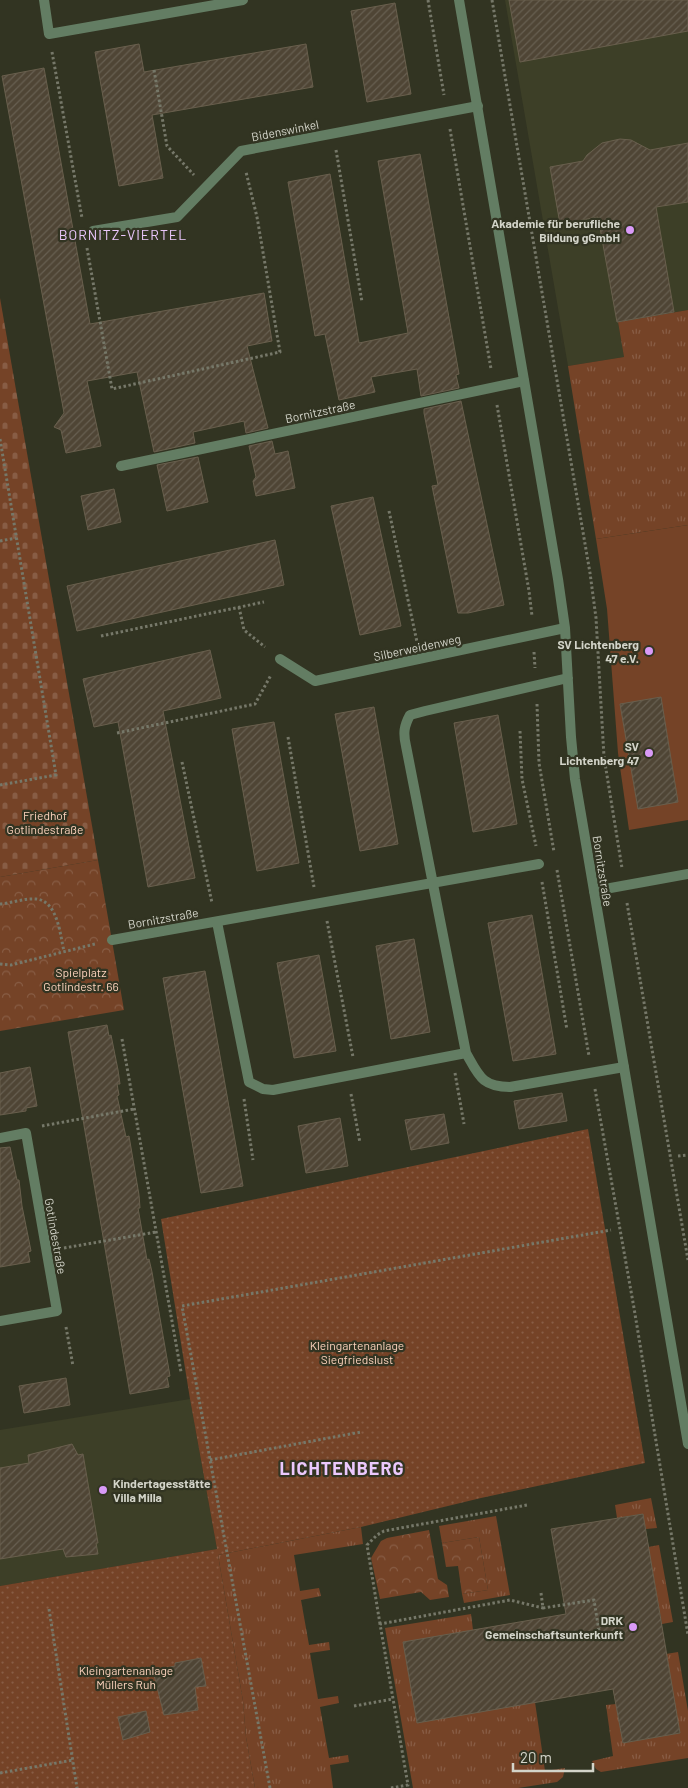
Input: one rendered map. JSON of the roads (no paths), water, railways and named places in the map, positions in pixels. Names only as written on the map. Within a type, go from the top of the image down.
[{"type":"street","points":[[44,0],[49,34],[243,0]]},
{"type":"street","name":"Bornitzstraße","points":[[459,0],[558,579],[565,628],[575,778],[688,1444]]},
{"type":"street","name":"Bidenswinkel","points":[[93,231],[177,217],[241,151],[478,106]]},
{"type":"street","name":"Bornitzstraße","points":[[121,466],[524,380]]},
{"type":"street","name":"Silberweidenweg","points":[[280,660],[315,682],[565,628]]},
{"type":"street","points":[[568,678],[410,715],[405,724],[405,740],[466,1053],[483,1080],[495,1087],[510,1087],[624,1067]]},
{"type":"street","name":"Bornitzstraße","points":[[112,940],[539,864]]},
{"type":"street","points":[[594,891],[688,874]]},
{"type":"street","name":"Bornitzstraße","points":[[217,922],[249,1082],[263,1089],[273,1090],[466,1053]]},
{"type":"street","name":"Gotlindestraße","points":[[0,1138],[26,1133],[57,1311],[0,1321]]},
{"type":"place","name":"Akademie für berufliche Bildung gGmbH","points":[[630,230]]},
{"type":"place","name":"SV Lichtenberg 47 e.V.","points":[[649,651]]},
{"type":"place","name":"SV Lichtenberg 47","points":[[649,753]]},
{"type":"place","name":"Kindertagesstätte Villa Milla","points":[[103,1490]]},
{"type":"place","name":"DRK Gemeinschaftsunterkunft","points":[[633,1627]]},
{"type":"district","name":"BORNITZ-VIERTEL","points":[[123,234]]},
{"type":"district","name":"LICHTENBERG","points":[[342,1468]]},
{"type":"park label","name":"Friedhof Gotlindestraße","points":[[45,822]]},
{"type":"park label","name":"Spielplatz Gotlindestr. 66","points":[[81,979]]},
{"type":"park label","name":"Kleingartenanlage Siegfriedslust","points":[[357,1352]]},
{"type":"park label","name":"Kleingartenanlage Müllers Ruh","points":[[126,1677]]}]
